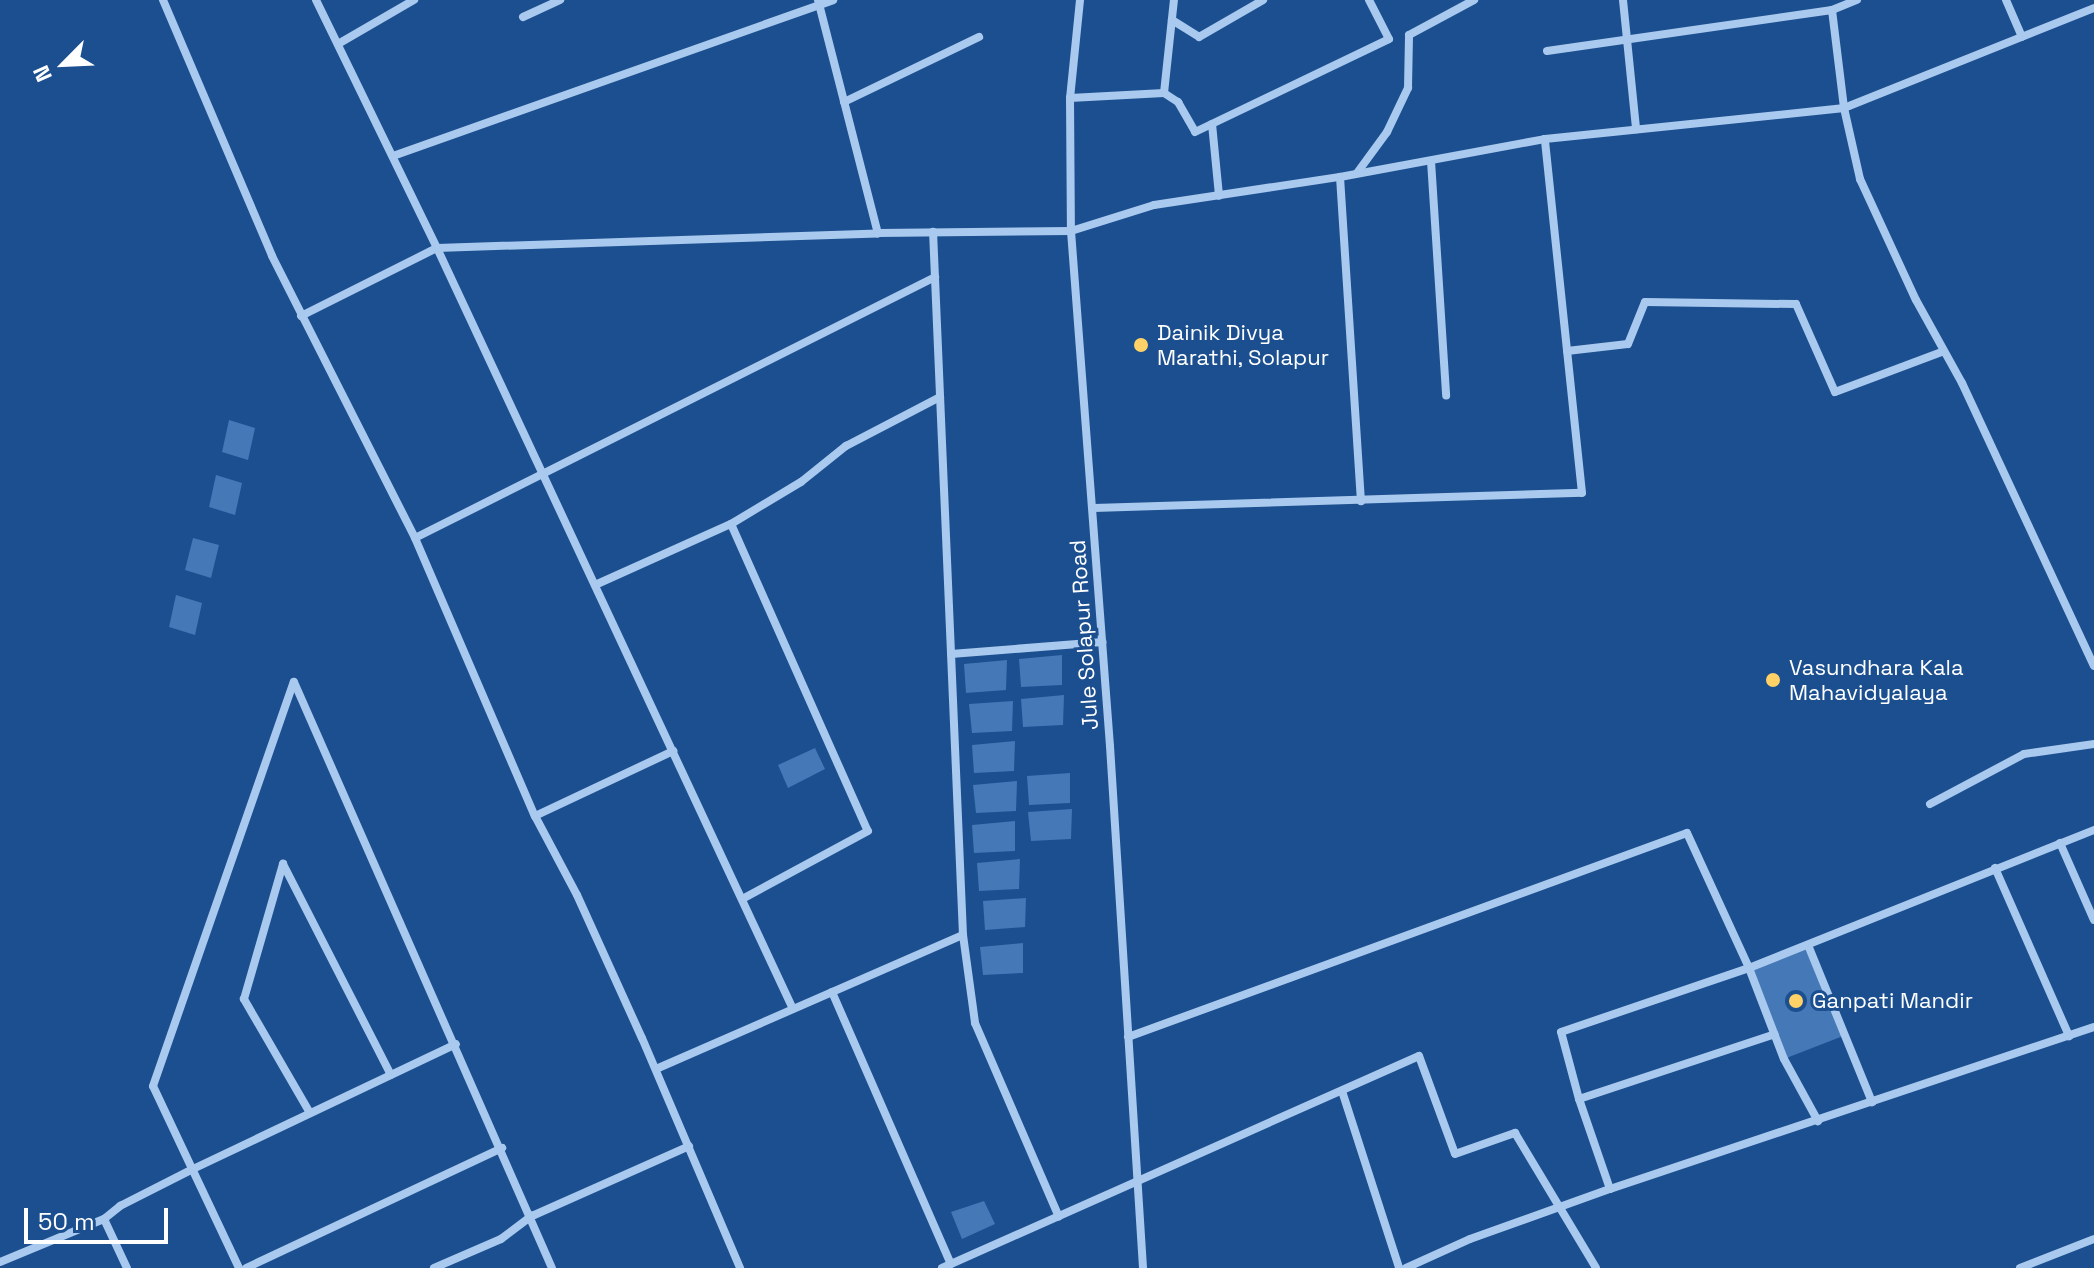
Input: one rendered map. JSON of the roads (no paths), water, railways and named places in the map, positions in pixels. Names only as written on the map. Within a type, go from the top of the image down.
[{"type":"street","points":[[163,0],[301,316],[415,538],[535,816],[577,895],[656,1069],[740,1268]]},
{"type":"street","points":[[316,0],[437,248],[793,1009]]},
{"type":"street","points":[[338,44],[414,0]]},
{"type":"street","points":[[523,17],[560,0]]},
{"type":"street","points":[[393,156],[833,0]]},
{"type":"street","name":"Jule Solapur Road","points":[[1080,0],[1070,98],[1071,231],[1094,508],[1143,1268]]},
{"type":"street","points":[[1164,93],[1174,0]]},
{"type":"street","points":[[1172,20],[1199,37],[1263,0]]},
{"type":"street","points":[[1070,98],[1164,93],[1178,102],[1195,132],[1389,39],[1369,0]]},
{"type":"street","points":[[1356,174],[1387,132],[1408,88],[1409,35],[1474,0]]},
{"type":"street","points":[[1623,0],[1636,129]]},
{"type":"street","points":[[1547,51],[1832,10],[1857,0]]},
{"type":"street","points":[[2006,0],[2022,37]]},
{"type":"street","points":[[819,3],[878,233]]},
{"type":"street","points":[[301,316],[437,248],[878,233],[1071,231],[1154,205],[1340,177],[1545,139],[1844,108],[2094,8]]},
{"type":"street","points":[[1832,10],[1844,108],[1860,179],[2094,666]]},
{"type":"street","points":[[844,102],[979,37]]},
{"type":"street","points":[[1212,124],[1219,196]]},
{"type":"street","points":[[1094,508],[1582,493],[1545,139]]},
{"type":"street","points":[[1431,161],[1446,396]]},
{"type":"street","points":[[1340,177],[1361,501]]},
{"type":"street","points":[[933,232],[963,935],[975,1023],[1059,1217]]},
{"type":"street","points":[[415,538],[935,277]]},
{"type":"street","points":[[1567,351],[1628,344],[1645,302],[1796,304],[1835,392],[1944,351]]},
{"type":"street","points":[[595,585],[731,524],[801,482],[846,446],[940,397]]},
{"type":"street","points":[[731,524],[868,831],[742,899]]},
{"type":"street","points":[[951,654],[1103,642]]},
{"type":"street","points":[[239,1268],[153,1086],[294,682],[532,1216],[552,1268]]},
{"type":"street","points":[[1930,804],[2024,754],[2094,744]]},
{"type":"street","points":[[535,816],[673,751]]},
{"type":"street","points":[[1610,1189],[1579,1099],[1561,1032],[1749,968],[2094,830]]},
{"type":"street","points":[[1128,1037],[1687,833],[1749,968],[1775,1034],[1818,1121]]},
{"type":"street","points":[[2060,843],[2094,920]]},
{"type":"street","points":[[310,1113],[244,999],[283,864],[391,1075]]},
{"type":"street","points":[[1995,868],[2069,1036]]},
{"type":"street","points":[[656,1069],[963,935]]},
{"type":"street","points":[[1808,945],[1872,1102]]},
{"type":"street","points":[[832,992],[947,1266],[1419,1056],[1455,1154],[1515,1133],[1596,1268]]},
{"type":"street","points":[[1406,1268],[1470,1239],[1610,1189],[2094,1027]]},
{"type":"street","points":[[1579,1099],[1775,1034]]},
{"type":"street","points":[[0,1262],[104,1219],[120,1206],[193,1169],[456,1044]]},
{"type":"street","points":[[1342,1091],[1399,1268]]},
{"type":"street","points":[[434,1268],[501,1239],[532,1216],[689,1146]]},
{"type":"street","points":[[246,1268],[502,1148]]},
{"type":"street","points":[[104,1219],[127,1268]]},
{"type":"street","points":[[2020,1268],[2094,1239]]},
{"type":"place","name":"Dainik Divya Marathi, Solapur","points":[[1141,345]]},
{"type":"place","name":"Vasundhara Kala Mahavidyalaya","points":[[1773,680]]},
{"type":"place","name":"Ganpati Mandir","points":[[1796,1001]]}]
